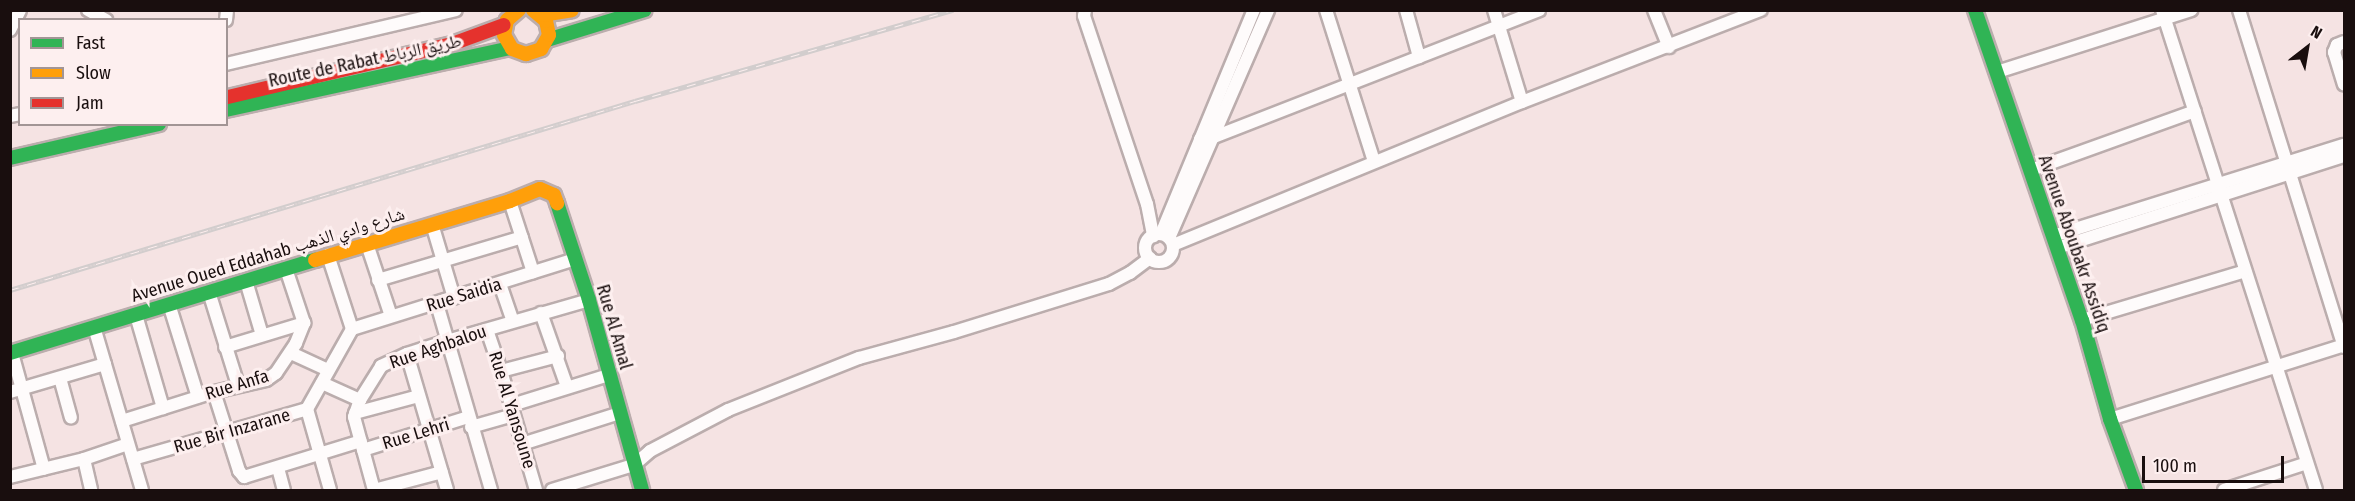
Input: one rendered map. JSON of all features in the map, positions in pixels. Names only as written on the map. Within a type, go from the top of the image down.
[{"type":"street","points":[[10,30],[20,10]]},
{"type":"street","points":[[228,63],[424,14],[456,10]]},
{"type":"street","points":[[537,13],[572,10]]},
{"type":"street","points":[[537,13],[548,28],[547,40],[645,10]]},
{"type":"street","points":[[1085,10],[1084,16],[1147,204],[1164,238],[1172,254],[1166,260],[1157,261],[1150,258],[1146,246],[1164,238],[1374,161],[1761,10]]},
{"type":"street","points":[[1164,238],[1200,139],[1254,10]]},
{"type":"street","points":[[1164,238],[1214,137],[1268,10]]},
{"type":"street","points":[[1326,10],[1348,86],[1374,161]]},
{"type":"street","points":[[1406,10],[1419,57]]},
{"type":"street","points":[[1494,10],[1522,102]]},
{"type":"street","points":[[1200,139],[1214,137],[1539,10]]},
{"type":"street","points":[[1654,10],[1669,47]]},
{"type":"street","name":"Avenue Aboubakr Assidiq","points":[[1975,10],[2082,320],[2110,419],[2136,490]]},
{"type":"street","points":[[1996,72],[2164,15],[2191,10]]},
{"type":"street","points":[[2110,419],[2344,346],[2239,10]]},
{"type":"street","points":[[510,48],[504,37],[504,25],[517,11]]},
{"type":"street","points":[[2164,15],[2316,490]]},
{"type":"street","name":"Route de Rabat طريق الرباط","points":[[228,97],[452,44],[504,25]]},
{"type":"street","name":"Route de Rabat طريق الرباط","points":[[228,110],[510,48],[519,53],[532,54],[541,49],[547,40]]},
{"type":"street","points":[[2344,42],[2337,45],[2334,52],[2344,85]]},
{"type":"street","points":[[2031,170],[2194,111]]},
{"type":"street","points":[[10,146],[96,126]]},
{"type":"street","points":[[10,158],[150,126]]},
{"type":"street","points":[[2055,242],[2222,197],[2344,145]]},
{"type":"street","points":[[2055,242],[2218,184],[2344,156]]},
{"type":"street","name":"Rue Al Amal","points":[[535,191],[548,190],[554,195],[589,300],[642,490]]},
{"type":"street","name":"Avenue Oued Eddahab شارع وادي الذهب","points":[[11,353],[510,201],[535,191]]},
{"type":"street","points":[[510,201],[533,272]]},
{"type":"street","points":[[432,224],[454,298]]},
{"type":"street","points":[[378,280],[522,237]]},
{"type":"street","points":[[367,244],[391,316]]},
{"type":"street","points":[[328,255],[352,329]]},
{"type":"street","points":[[552,490],[634,465],[650,451],[728,410],[859,358],[954,332],[1109,284],[1130,273],[1150,258]]},
{"type":"street","name":"Rue Saidia","points":[[352,329],[575,259]]},
{"type":"street","points":[[225,347],[304,323],[286,269]]},
{"type":"street","points":[[2082,320],[2245,271]]},
{"type":"street","points":[[246,281],[262,335]]},
{"type":"street","points":[[500,284],[513,321]]},
{"type":"street","points":[[209,292],[238,386]]},
{"type":"street","name":"Rue Aghbalou","points":[[355,413],[360,400],[381,366],[447,341],[589,300]]},
{"type":"street","points":[[169,304],[198,397]]},
{"type":"street","points":[[437,304],[491,490]]},
{"type":"street","points":[[541,314],[558,356],[567,387]]},
{"type":"street","points":[[136,315],[163,408]]},
{"type":"street","name":"Rue Anfa","points":[[122,421],[214,392],[271,378],[282,368],[291,353],[304,323]]},
{"type":"street","points":[[94,327],[142,490]]},
{"type":"street","name":"Rue Bir Inzarane","points":[[133,459],[307,409],[352,329]]},
{"type":"street","name":"Rue Al Yansoune","points":[[487,330],[536,490]]},
{"type":"street","points":[[11,353],[16,390],[44,469]]},
{"type":"street","points":[[291,353],[328,370]]},
{"type":"street","points":[[408,354],[447,490]]},
{"type":"street","points":[[501,371],[558,356]]},
{"type":"street","points":[[16,390],[105,364]]},
{"type":"street","name":"Rue Lehri","points":[[226,432],[242,476],[278,468],[319,454],[470,422],[512,410],[567,387],[609,375]]},
{"type":"street","points":[[60,378],[71,418]]},
{"type":"street","points":[[322,382],[360,400]]},
{"type":"street","points":[[214,392],[226,432]]},
{"type":"street","points":[[419,396],[355,413],[354,423],[374,490],[442,472]]},
{"type":"street","points":[[307,409],[330,490]]},
{"type":"street","points":[[522,444],[620,413]]},
{"type":"street","points":[[10,477],[84,459],[128,444]]},
{"type":"street","points":[[84,459],[91,490]]},
{"type":"street","points":[[2224,490],[2307,463]]},
{"type":"street","points":[[278,468],[284,490]]},
{"type":"railway","points":[[10,290],[635,101],[953,10]]},
{"type":"traffic: fast","points":[[547,40],[645,10]]},
{"type":"traffic: fast","points":[[1975,10],[2082,320],[2110,419],[2136,490]]},
{"type":"traffic: fast","points":[[228,110],[510,48]]},
{"type":"traffic: fast","points":[[10,158],[150,126]]},
{"type":"traffic: fast","points":[[557,203],[589,300],[642,490]]},
{"type":"traffic: fast","points":[[10,353],[315,260]]},
{"type":"traffic: slow","points":[[519,10],[507,20],[504,35],[512,49],[526,54],[541,49],[549,35],[546,21],[533,10]]},
{"type":"traffic: slow","points":[[542,15],[572,10]]},
{"type":"traffic: slow","points":[[315,260],[510,201],[540,189],[554,195],[557,203]]},
{"type":"traffic: jam","points":[[228,97],[452,44],[504,25]]}]
